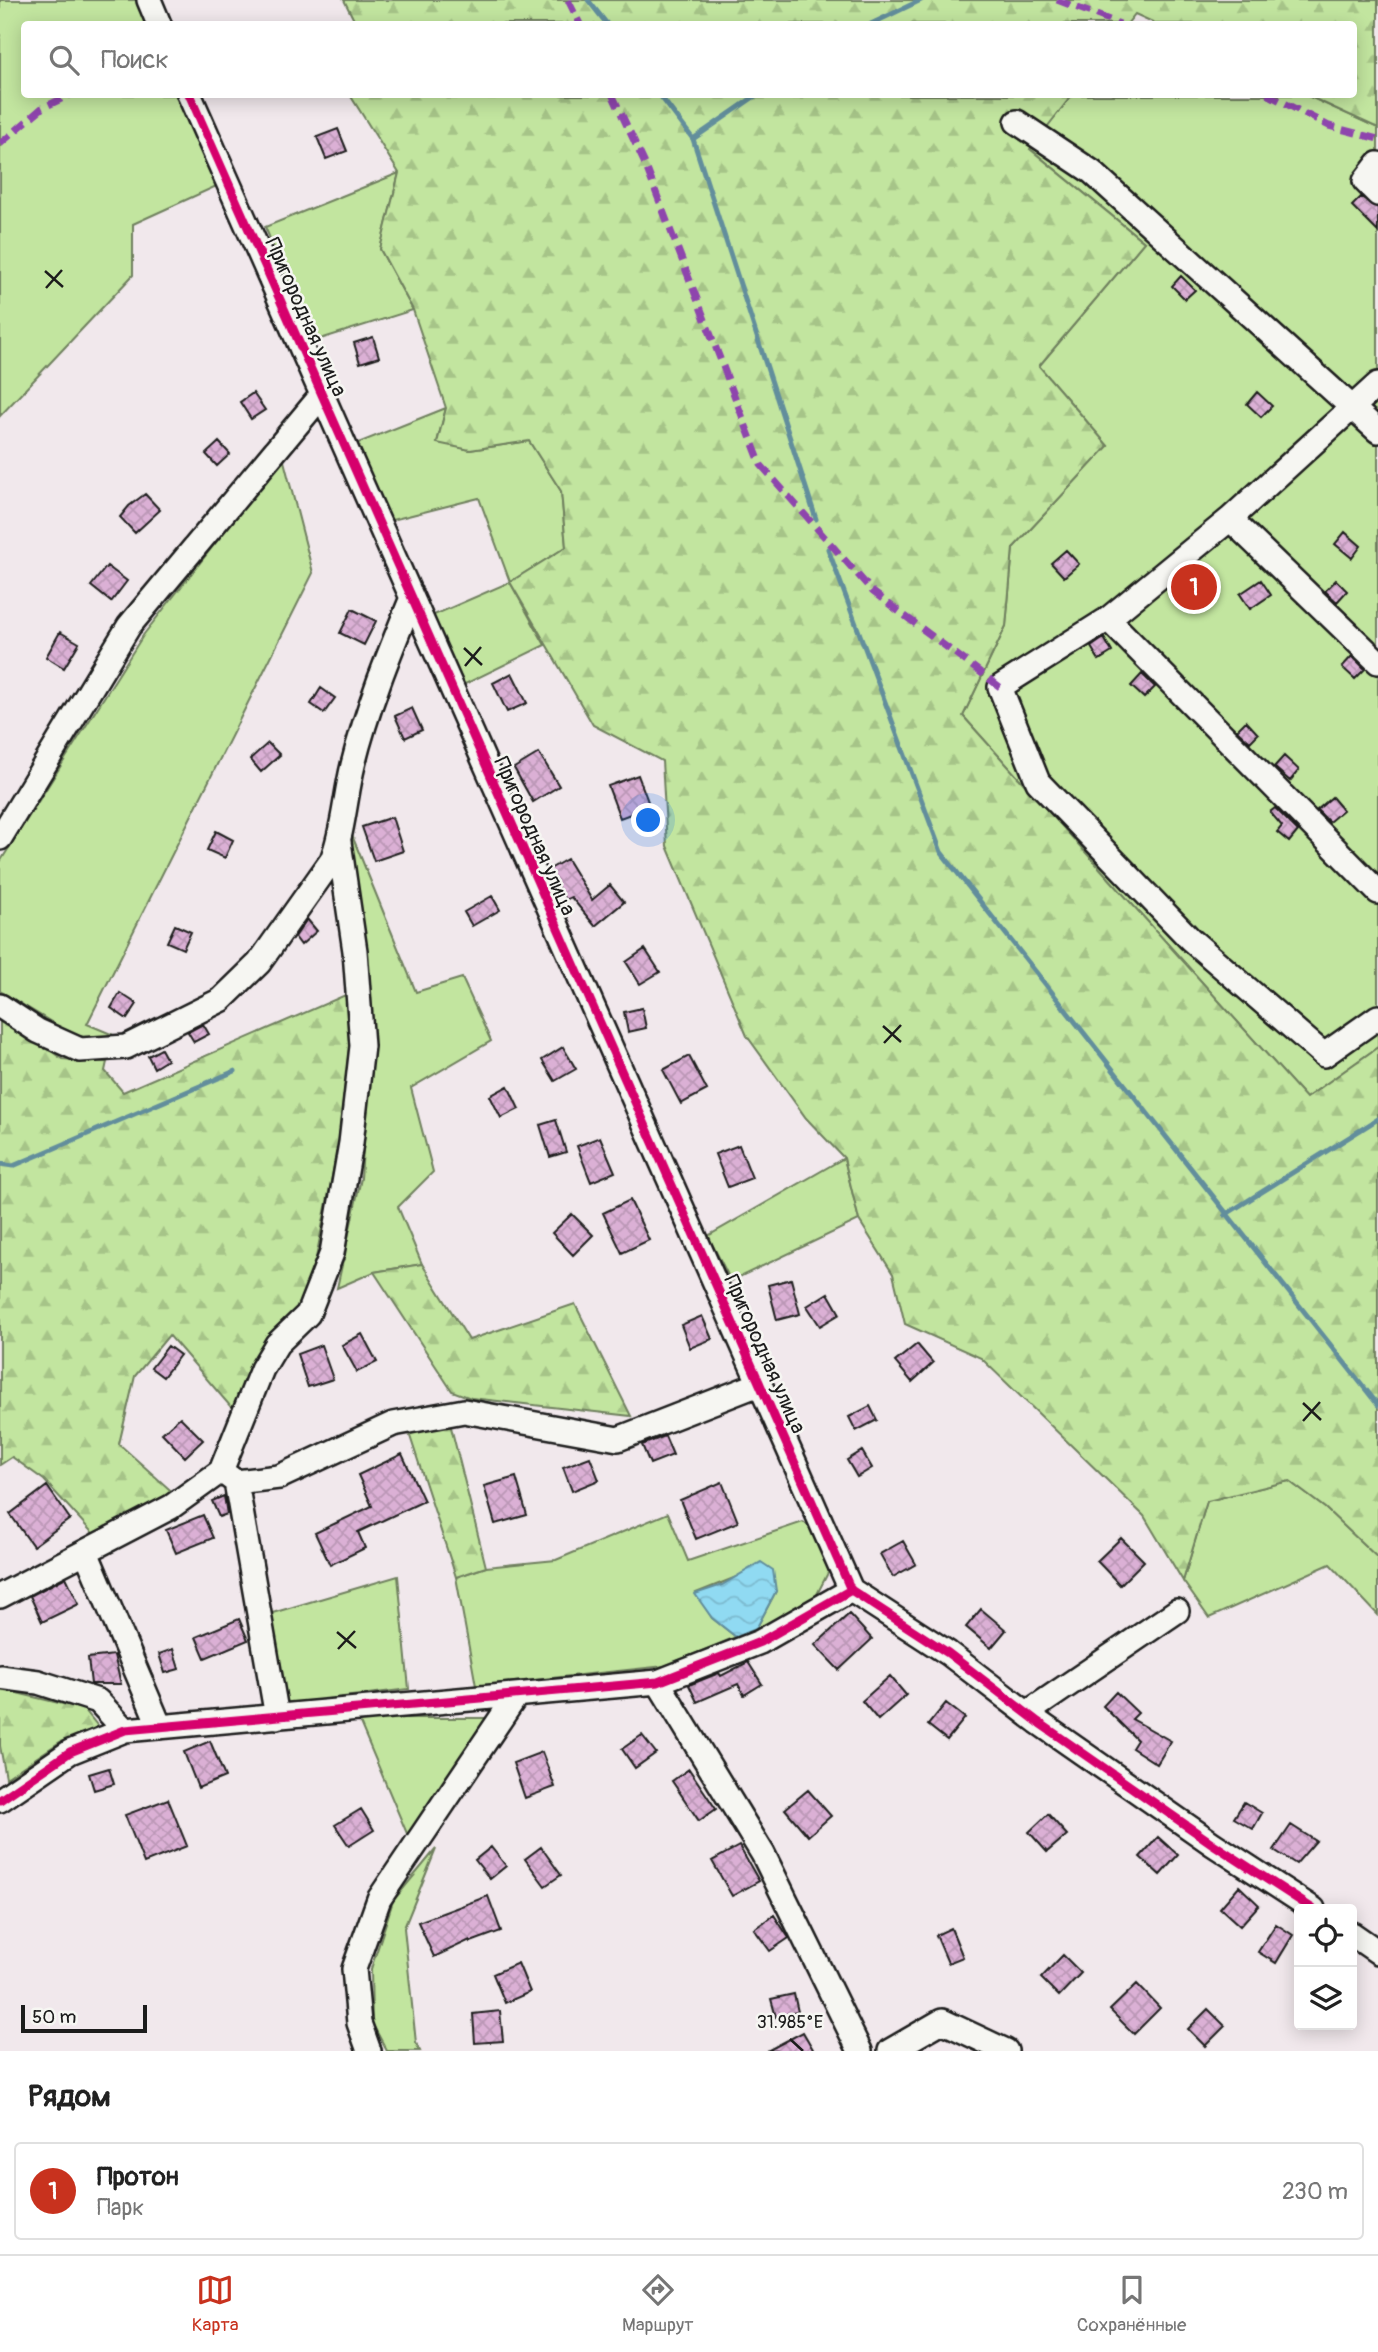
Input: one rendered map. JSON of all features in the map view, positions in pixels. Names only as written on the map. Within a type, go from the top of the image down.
[{"type":"street","points":[[149,0],[158,21]]},
{"type":"street","name":"Пригородная улица","points":[[191,98],[851,1590]]},
{"type":"street","points":[[1017,122],[1092,172],[1378,431]]},
{"type":"street","points":[[1378,164],[1365,181],[1378,194]]},
{"type":"street","points":[[1378,384],[1230,519],[1108,619],[1000,687],[1038,782],[1189,939],[1324,1055],[1378,1017]]},
{"type":"street","points":[[0,838],[129,626],[321,396]]},
{"type":"street","points":[[1230,519],[1378,662]]},
{"type":"street","points":[[0,1006],[38,1031],[80,1050],[126,1047],[221,1000],[231,991],[259,963],[332,860],[353,765],[379,681],[411,600]]},
{"type":"street","points":[[1108,619],[1378,892]]},
{"type":"street","points":[[276,1717],[229,1476],[262,1369],[277,1344],[308,1314],[332,1254],[351,1143],[362,1046],[355,951],[338,842]]},
{"type":"street","points":[[0,1596],[229,1476],[279,1477],[393,1424],[464,1411],[618,1439],[760,1384]]},
{"type":"street","points":[[86,1552],[160,1727]]},
{"type":"street","points":[[0,1800],[70,1752],[125,1730],[658,1682],[760,1642],[851,1590],[947,1653],[1213,1844],[1305,1904]]},
{"type":"street","points":[[1027,1713],[1177,1611]]},
{"type":"street","points":[[0,1676],[38,1682],[98,1701],[125,1730]]},
{"type":"street","points":[[658,1682],[763,1854],[860,2051]]},
{"type":"street","points":[[369,2051],[359,2024],[354,1969],[379,1899],[516,1696]]},
{"type":"street","points":[[1357,1937],[1378,1952]]},
{"type":"street","points":[[890,2051],[942,2021],[1006,2051]]},
{"type":"green space","points":[[0,0],[138,0],[147,21],[21,21],[21,98],[181,98],[221,184],[133,224],[133,275],[0,416]]},
{"type":"green space","points":[[344,0],[1378,0],[1378,128],[1313,98],[1357,98],[1357,21],[1150,21],[1135,14],[1129,21],[354,21]]},
{"type":"green space","points":[[352,98],[1070,98],[1030,149],[1144,242],[1039,366],[1108,446],[1013,548],[1006,626],[963,716],[1306,1098],[1378,1047],[1378,1558],[1325,1508],[1289,1481],[1207,1501],[1183,1581],[1144,1516],[981,1358],[905,1324],[893,1274],[859,1220],[844,1158],[806,1118],[747,1036],[667,846],[662,761],[593,725],[510,582],[566,547],[561,491],[529,441],[470,450],[437,443],[446,408],[413,310],[380,249],[399,173]]},
{"type":"green space","points":[[1070,98],[1313,98],[1378,128],[1378,1047],[1306,1098],[963,716],[1006,626],[1013,548],[1108,446],[1039,366],[1144,242],[1029,148]]},
{"type":"green space","points":[[399,173],[380,249],[413,310],[314,341],[265,227]]},
{"type":"green space","points":[[446,408],[437,442],[470,450],[529,441],[561,491],[566,547],[510,582],[479,498],[384,522],[353,445]]},
{"type":"green space","points":[[283,457],[313,573],[87,1024],[123,1039],[81,1040],[0,991],[0,862],[144,634]]},
{"type":"green space","points":[[510,582],[545,645],[457,688],[427,618]]},
{"type":"green space","points":[[351,833],[416,992],[462,978],[491,1041],[411,1088],[433,1172],[398,1207],[422,1264],[374,1272],[337,1288],[361,1178],[370,1046],[347,844]]},
{"type":"green space","points":[[350,993],[350,1040],[338,1146],[316,1258],[298,1311],[260,1347],[237,1414],[169,1335],[135,1376],[119,1444],[178,1497],[99,1540],[44,1480],[12,1457],[0,1465],[0,1013],[62,1059],[107,1062],[105,1071],[123,1092]]},
{"type":"green space","points":[[844,1158],[859,1220],[731,1281],[708,1236]]},
{"type":"green space","points":[[422,1264],[469,1340],[575,1304],[631,1416],[471,1398],[452,1391],[374,1272]]},
{"type":"green space","points":[[450,1423],[486,1567],[456,1577],[409,1433]]},
{"type":"green space","points":[[1289,1481],[1325,1508],[1378,1558],[1378,1615],[1330,1564],[1209,1618],[1183,1581],[1207,1501]]},
{"type":"green space","points":[[668,1513],[688,1561],[803,1522],[814,1529],[830,1569],[814,1600],[756,1629],[776,1591],[749,1572],[696,1593],[712,1618],[736,1637],[665,1666],[476,1686],[456,1577],[486,1567],[556,1560]]},
{"type":"green space","points":[[398,1576],[409,1689],[286,1704],[269,1614]]},
{"type":"green space","points":[[0,1689],[84,1709],[100,1729],[60,1742],[6,1778],[0,1746]]},
{"type":"green space","points":[[358,1718],[487,1718],[408,1836]]},
{"type":"green space","points":[[436,1849],[404,1928],[416,2043],[420,2051],[387,2051],[372,2023],[371,1969],[393,1901]]},
{"type":"water","points":[[761,1562],[773,1570],[776,1591],[756,1629],[736,1637],[712,1618],[695,1594],[722,1585]]},
{"type":"building","points":[[338,129],[347,151],[326,159],[317,137]]},
{"type":"building","points":[[1361,197],[1378,208],[1378,232],[1352,206]]},
{"type":"building","points":[[1181,276],[1195,290],[1185,299],[1172,286]]},
{"type":"building","points":[[373,337],[379,357],[360,363],[354,343]]},
{"type":"building","points":[[1257,392],[1272,406],[1261,417],[1247,404]]},
{"type":"building","points":[[253,393],[265,410],[251,419],[240,402]]},
{"type":"building","points":[[219,442],[230,454],[217,466],[206,454]]},
{"type":"building","points":[[145,494],[160,510],[135,533],[120,517]]},
{"type":"building","points":[[1345,532],[1361,546],[1352,558],[1335,544]]},
{"type":"building","points":[[1066,550],[1079,564],[1064,577],[1051,563]]},
{"type":"building","points":[[107,566],[127,581],[111,602],[91,586]]},
{"type":"building","points":[[1261,580],[1271,595],[1250,609],[1240,594]]},
{"type":"building","points":[[1336,580],[1347,591],[1337,602],[1325,591]]},
{"type":"building","points":[[352,609],[376,621],[364,645],[340,633]]},
{"type":"building","points":[[60,632],[79,643],[64,668],[46,657]]},
{"type":"building","points":[[1104,638],[1112,652],[1099,660],[1091,647]]},
{"type":"building","points":[[1352,656],[1365,669],[1355,679],[1342,667]]},
{"type":"building","points":[[512,673],[527,703],[507,712],[493,683]]},
{"type":"building","points":[[1142,674],[1155,687],[1144,698],[1131,686]]},
{"type":"building","points":[[321,688],[335,698],[324,713],[311,704]]},
{"type":"building","points":[[412,708],[422,730],[405,738],[395,716]]},
{"type":"building","points":[[1246,721],[1258,734],[1250,742],[1237,730]]},
{"type":"building","points":[[268,743],[280,755],[261,772],[250,759]]},
{"type":"building","points":[[539,753],[559,786],[533,802],[514,768]]},
{"type":"building","points":[[1284,756],[1299,770],[1290,781],[1274,767]]},
{"type":"building","points":[[638,775],[650,807],[620,818],[608,786]]},
{"type":"building","points":[[1332,797],[1343,810],[1329,822],[1317,810]]},
{"type":"building","points":[[1275,808],[1298,831],[1289,842],[1277,832],[1282,826],[1270,812]]},
{"type":"building","points":[[392,817],[403,851],[374,861],[362,827]]},
{"type":"building","points":[[216,831],[233,840],[225,858],[207,850]]},
{"type":"building","points":[[567,859],[592,900],[610,885],[624,902],[595,926],[571,897],[565,900],[548,870]]},
{"type":"building","points":[[492,896],[500,910],[472,926],[464,912]]},
{"type":"building","points":[[307,919],[317,931],[301,945],[295,937]]},
{"type":"building","points":[[175,925],[191,932],[183,949],[167,942]]},
{"type":"building","points":[[645,949],[660,972],[640,984],[626,962]]},
{"type":"building","points":[[120,993],[137,1004],[127,1019],[111,1008]]},
{"type":"building","points":[[642,1008],[646,1028],[628,1032],[624,1012]]},
{"type":"building","points":[[203,1024],[209,1034],[194,1042],[188,1032]]},
{"type":"building","points":[[563,1047],[576,1069],[555,1081],[542,1060]]},
{"type":"building","points":[[161,1049],[167,1060],[154,1068],[148,1056]]},
{"type":"building","points":[[689,1056],[707,1090],[681,1104],[663,1070]]},
{"type":"building","points":[[508,1086],[519,1109],[501,1118],[490,1096]]},
{"type":"building","points":[[556,1120],[566,1152],[550,1157],[540,1125]]},
{"type":"building","points":[[600,1137],[615,1172],[591,1182],[577,1146]]},
{"type":"building","points":[[739,1145],[752,1178],[728,1187],[715,1154]]},
{"type":"building","points":[[630,1200],[649,1240],[622,1253],[603,1213]]},
{"type":"building","points":[[572,1214],[593,1235],[573,1255],[552,1233]]},
{"type":"building","points":[[791,1279],[800,1314],[777,1320],[768,1285]]},
{"type":"building","points":[[828,1293],[840,1314],[820,1326],[807,1306]]},
{"type":"building","points":[[702,1316],[712,1339],[690,1348],[681,1325]]},
{"type":"building","points":[[362,1334],[377,1362],[357,1372],[342,1345]]},
{"type":"building","points":[[917,1344],[933,1363],[912,1382],[895,1362]]},
{"type":"building","points":[[321,1345],[333,1379],[308,1387],[297,1354]]},
{"type":"building","points":[[168,1346],[180,1355],[163,1377],[151,1368]]},
{"type":"building","points":[[870,1406],[877,1420],[856,1431],[849,1417]]},
{"type":"building","points":[[180,1417],[203,1440],[185,1457],[162,1433]]},
{"type":"building","points":[[665,1436],[673,1455],[650,1464],[642,1445]]},
{"type":"building","points":[[862,1451],[872,1468],[857,1477],[847,1460]]},
{"type":"building","points":[[402,1454],[424,1501],[358,1532],[365,1548],[330,1565],[315,1533],[372,1506],[358,1475]]},
{"type":"building","points":[[590,1457],[599,1480],[572,1491],[563,1467]]},
{"type":"building","points":[[516,1477],[527,1515],[495,1524],[484,1486]]},
{"type":"building","points":[[722,1482],[738,1522],[696,1539],[680,1500]]},
{"type":"building","points":[[47,1486],[70,1519],[33,1546],[10,1514]]},
{"type":"building","points":[[224,1496],[227,1514],[219,1517],[212,1501]]},
{"type":"building","points":[[203,1515],[213,1538],[176,1553],[166,1530]]},
{"type":"building","points":[[1121,1538],[1144,1561],[1120,1585],[1097,1561]]},
{"type":"building","points":[[903,1541],[916,1564],[893,1577],[880,1554]]},
{"type":"building","points":[[66,1577],[79,1604],[42,1622],[30,1596]]},
{"type":"building","points":[[981,1609],[1006,1630],[991,1648],[966,1627]]},
{"type":"building","points":[[849,1614],[872,1639],[839,1670],[815,1645]]},
{"type":"building","points":[[239,1619],[248,1640],[205,1658],[196,1637]]},
{"type":"building","points":[[173,1649],[179,1669],[165,1673],[159,1654]]},
{"type":"building","points":[[114,1655],[121,1684],[91,1684],[88,1658]]},
{"type":"building","points":[[748,1662],[762,1684],[744,1695],[738,1684],[697,1702],[689,1685],[719,1673],[721,1676]]},
{"type":"building","points":[[890,1676],[906,1695],[878,1720],[862,1701]]},
{"type":"building","points":[[1116,1692],[1138,1713],[1132,1719],[1171,1741],[1157,1764],[1132,1748],[1137,1740],[1103,1706]]},
{"type":"building","points":[[946,1703],[965,1718],[947,1740],[928,1725]]},
{"type":"building","points":[[642,1735],[656,1753],[635,1768],[622,1749]]},
{"type":"building","points":[[210,1741],[225,1777],[198,1788],[184,1752]]},
{"type":"building","points":[[542,1752],[555,1787],[525,1798],[513,1763]]},
{"type":"building","points":[[109,1768],[114,1784],[94,1790],[89,1774]]},
{"type":"building","points":[[689,1769],[716,1809],[699,1821],[672,1781]]},
{"type":"building","points":[[808,1790],[831,1816],[808,1836],[785,1809]]},
{"type":"building","points":[[168,1799],[187,1846],[144,1863],[125,1815]]},
{"type":"building","points":[[1244,1802],[1262,1813],[1253,1829],[1234,1818]]},
{"type":"building","points":[[361,1809],[374,1830],[349,1846],[335,1825]]},
{"type":"building","points":[[1048,1814],[1067,1835],[1047,1852],[1029,1832]]},
{"type":"building","points":[[1291,1825],[1316,1841],[1296,1864],[1274,1850]]},
{"type":"building","points":[[1158,1837],[1178,1855],[1160,1875],[1140,1857]]},
{"type":"building","points":[[739,1846],[759,1881],[732,1896],[712,1861]]},
{"type":"building","points":[[491,1847],[506,1866],[490,1879],[475,1860]]},
{"type":"building","points":[[541,1847],[561,1875],[545,1886],[525,1859]]},
{"type":"building","points":[[1239,1886],[1259,1905],[1240,1926],[1220,1908]]},
{"type":"building","points":[[488,1896],[501,1931],[471,1942],[470,1940],[434,1957],[418,1922]]},
{"type":"building","points":[[774,1915],[789,1938],[770,1951],[754,1929]]},
{"type":"building","points":[[1276,1924],[1293,1935],[1276,1963],[1258,1952]]},
{"type":"building","points":[[951,1928],[963,1957],[948,1963],[936,1935]]},
{"type":"building","points":[[1063,1955],[1081,1973],[1059,1996],[1041,1978]]},
{"type":"building","points":[[518,1963],[530,1992],[505,2003],[493,1974]]},
{"type":"building","points":[[1137,1984],[1160,2008],[1134,2034],[1110,2010]]},
{"type":"building","points":[[794,1994],[798,2012],[776,2017],[771,1999]]},
{"type":"building","points":[[1208,2009],[1225,2026],[1205,2046],[1188,2029]]},
{"type":"building","points":[[500,2011],[503,2041],[475,2043],[473,2014]]},
{"type":"building","points":[[803,2032],[814,2051],[767,2051]]},
{"type":"waterway","points":[[588,0],[605,21]]},
{"type":"waterway","points":[[877,21],[921,0]]},
{"type":"waterway","points":[[662,98],[693,139],[816,519]]},
{"type":"waterway","points":[[693,139],[752,98]]},
{"type":"waterway","points":[[828,549],[941,852],[1378,1405]]},
{"type":"waterway","points":[[0,1164],[13,1166],[235,1071]]},
{"type":"waterway","points":[[1225,1215],[1378,1119]]},
{"type":"marked path","points":[[568,0],[578,21]]},
{"type":"marked path","points":[[1057,0],[1112,21]]},
{"type":"marked path","points":[[0,144],[42,108],[63,98]]},
{"type":"marked path","points":[[614,98],[645,164],[761,465],[873,592],[1000,687]]},
{"type":"marked path","points":[[1275,98],[1329,126],[1378,139]]},
{"type":"cycle path","points":[[191,98],[851,1590]]},
{"type":"cycle path","points":[[0,1800],[70,1752],[125,1730],[658,1682],[760,1642],[851,1590],[948,1653],[1038,1722],[1213,1844],[1305,1904]]},
{"type":"place","name":"Протон","points":[[1194,587]]}]
